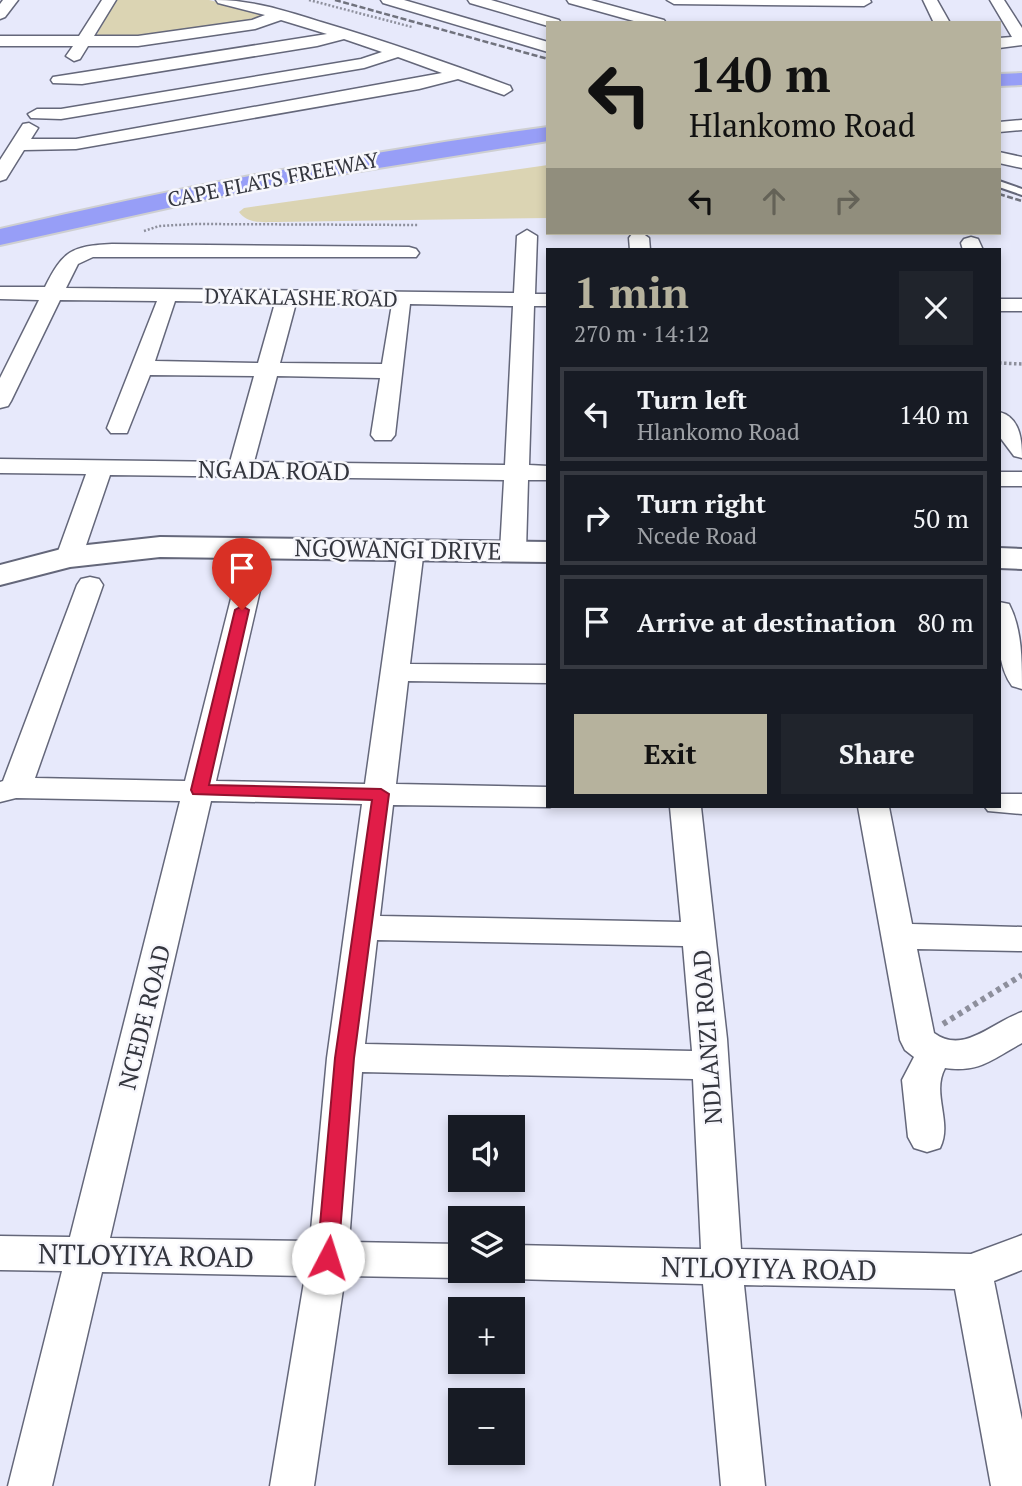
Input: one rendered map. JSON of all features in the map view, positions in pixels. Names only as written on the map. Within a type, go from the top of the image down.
[{"type":"highway","points":[[1001,80],[1022,79]]},
{"type":"highway","points":[[1001,96],[1022,95]]},
{"type":"highway","name":"CAPE FLATS FREEWAY","points":[[0,214],[120,187],[335,145],[546,115]]},
{"type":"highway","name":"CAPE FLATS FREEWAY","points":[[0,237],[145,203],[279,177],[546,134]]},
{"type":"street","points":[[0,15],[11,0]]},
{"type":"street","points":[[0,175],[109,0]]},
{"type":"street","points":[[223,0],[344,34],[460,72],[504,90]]},
{"type":"street","points":[[388,0],[546,46]]},
{"type":"street","points":[[475,0],[547,21]]},
{"type":"street","points":[[574,0],[652,21]]},
{"type":"street","points":[[930,0],[941,21]]},
{"type":"street","points":[[997,0],[1022,40],[1001,43]]},
{"type":"street","points":[[674,5],[865,5]]},
{"type":"street","points":[[0,41],[154,40],[256,24],[282,15]]},
{"type":"street","points":[[59,80],[82,79],[317,41],[344,34]]},
{"type":"street","points":[[37,114],[61,114],[364,63],[397,51]]},
{"type":"street","points":[[18,145],[76,144],[419,85],[460,72]]},
{"type":"street","points":[[1001,127],[1022,125]]},
{"type":"street","points":[[1001,158],[1022,163]]},
{"type":"street","points":[[513,551],[517,473],[536,300],[527,236]]},
{"type":"street","points":[[1,398],[67,264],[89,251],[112,250],[408,267],[390,371],[383,435]]},
{"type":"street","name":"DYAKALASHE ROAD","points":[[0,293],[287,298],[408,267],[536,300]]},
{"type":"street","points":[[240,469],[287,298]]},
{"type":"street","points":[[119,428],[166,303]]},
{"type":"street","points":[[1001,305],[1022,305]]},
{"type":"street","points":[[0,348],[26,348]]},
{"type":"street","points":[[142,368],[390,371]]},
{"type":"street","points":[[1001,422],[1022,451]]},
{"type":"street","name":"NGADA ROAD","points":[[0,466],[546,473]]},
{"type":"street","points":[[73,547],[101,467]]},
{"type":"street","points":[[1001,479],[1022,479]]},
{"type":"street","name":"NGQWANGI DRIVE","points":[[0,575],[73,547],[546,552]]},
{"type":"street","name":"NCEDE ROAD","points":[[30,1486],[257,547]]},
{"type":"street","points":[[292,1486],[328,1258],[345,1058],[360,928],[381,794],[411,550]]},
{"type":"street","points":[[1001,558],[1022,559]]},
{"type":"street","points":[[90,585],[8,790],[199,790],[546,797]]},
{"type":"street","points":[[1001,616],[1021,675]]},
{"type":"street","points":[[396,672],[546,674]]},
{"type":"street","points":[[1001,804],[1022,804]]},
{"type":"street","name":"NDLANZI ROAD","points":[[686,808],[710,1065],[722,1267],[743,1486]]},
{"type":"street","points":[[873,808],[896,936],[926,1047],[919,1080],[927,1137]]},
{"type":"street","points":[[360,928],[699,934]]},
{"type":"street","points":[[896,936],[1022,939]]},
{"type":"street","points":[[926,1047],[966,1057],[1022,1026]]},
{"type":"street","points":[[345,1058],[710,1065]]},
{"type":"street","name":"NTLOYIYA ROAD","points":[[525,1262],[972,1272],[1022,1252]]},
{"type":"street","name":"NTLOYIYA ROAD","points":[[0,1253],[448,1261]]},
{"type":"street","points":[[972,1272],[1013,1486]]},
{"type":"lane","points":[[1001,185],[1022,191]]},
{"type":"path","points":[[112,250],[137,233],[159,226],[195,224],[408,267]]},
{"type":"path","points":[[1001,363],[1022,364]]},
{"type":"path","points":[[926,1047],[1022,975]]},
{"type":"shaded area","points":[[116,0],[209,0],[259,12],[264,16],[261,19],[146,38],[96,36]]},
{"type":"shaded area","points":[[546,165],[546,218],[265,222],[243,216],[239,212],[244,208]]},
{"type":"railway","points":[[335,0],[546,58]]},
{"type":"railway","points":[[1001,195],[1022,201]]},
{"type":"route","points":[[242,610],[199,790],[381,794],[360,928],[345,1058],[328,1258]]}]
